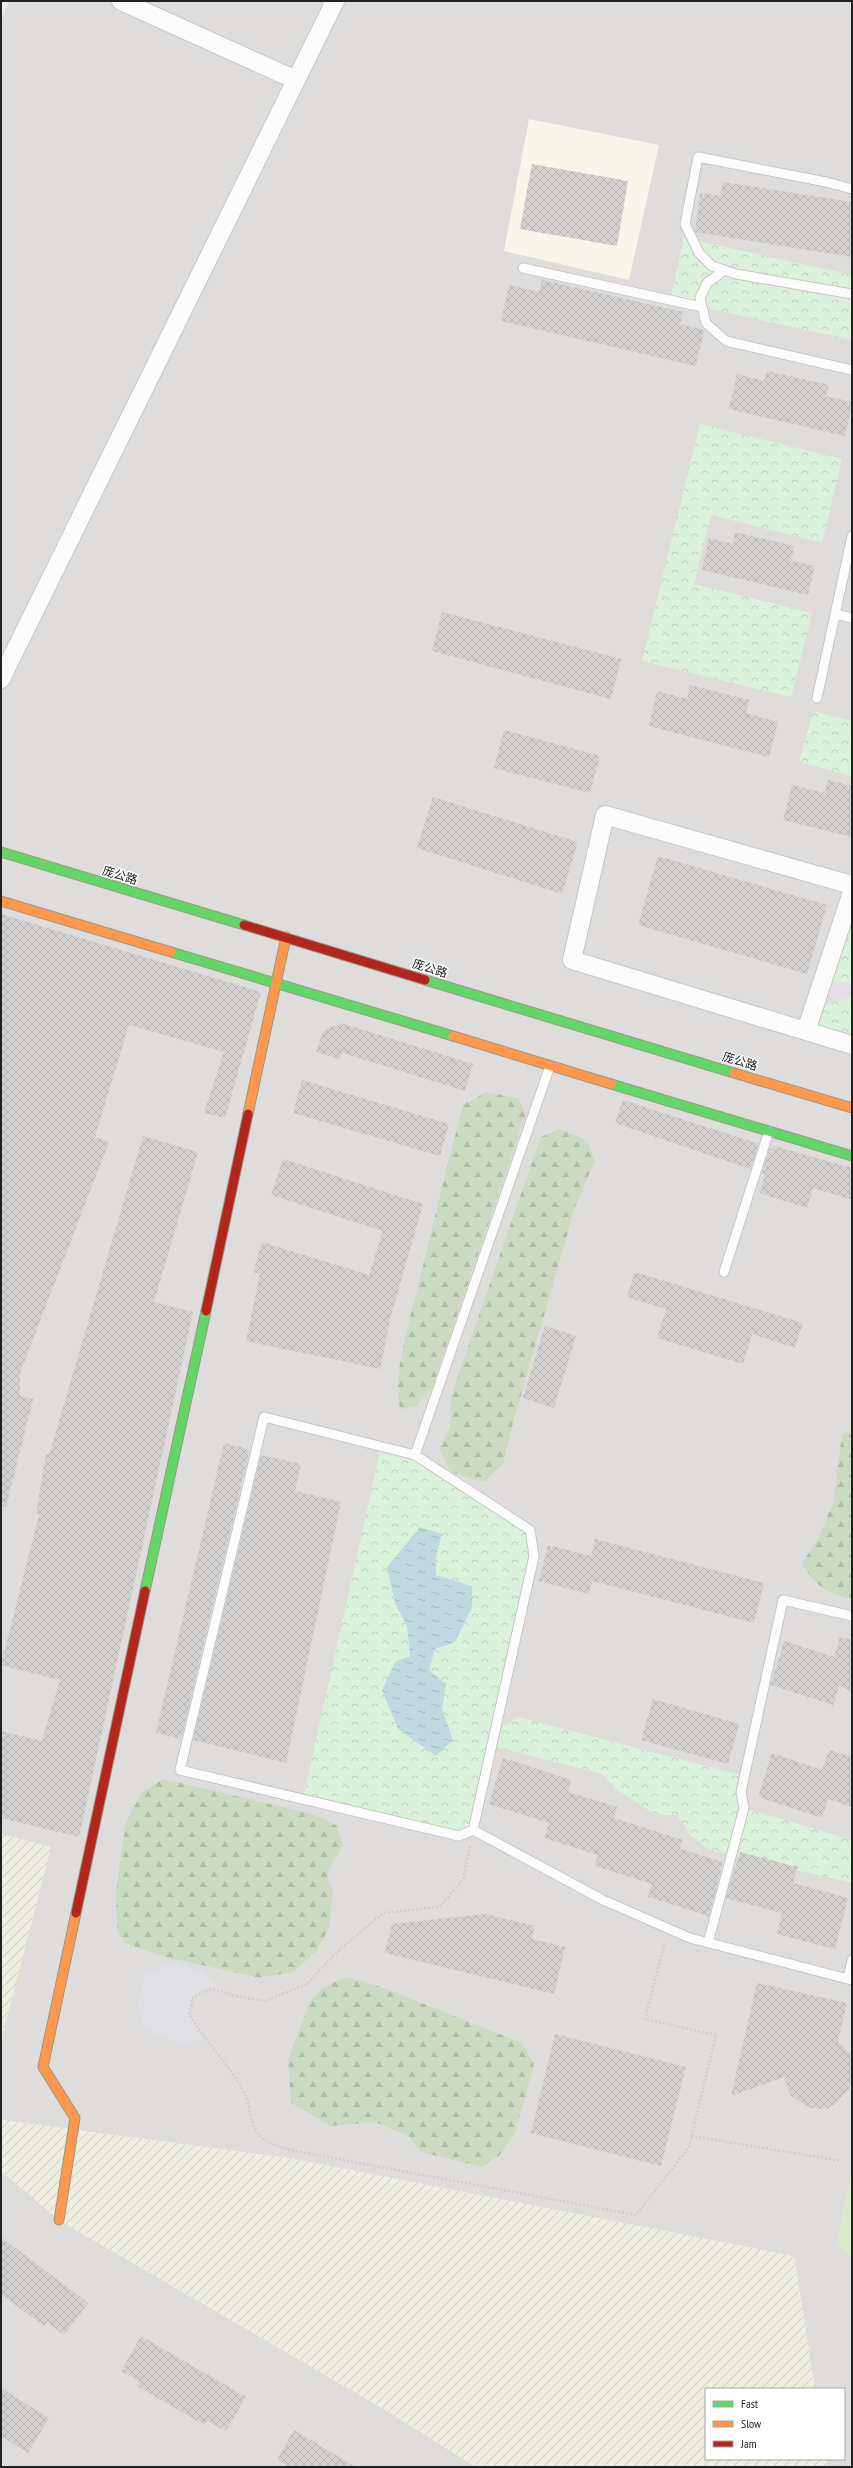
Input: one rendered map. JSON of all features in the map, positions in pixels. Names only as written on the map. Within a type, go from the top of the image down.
[{"type":"main road","name":"庞公路","points":[[1,852],[852,1108]]},
{"type":"main road","points":[[1,901],[852,1156]]},
{"type":"main road","points":[[59,2220],[75,2118],[43,2068],[286,937]]},
{"type":"street","points":[[121,1],[296,80]]},
{"type":"street","points":[[1,679],[335,1]]},
{"type":"street","points":[[852,885],[605,815],[572,960],[852,1045]]},
{"type":"street","points":[[806,1031],[852,892]]},
{"type":"lane","points":[[852,189],[826,182],[698,157],[685,224],[698,252],[712,266],[725,270],[852,294]]},
{"type":"lane","points":[[523,268],[702,307]]},
{"type":"lane","points":[[725,270],[707,283],[700,298],[706,323],[726,341],[852,370]]},
{"type":"lane","points":[[817,698],[835,614],[849,563],[852,536]]},
{"type":"lane","points":[[835,614],[852,618]]},
{"type":"lane","points":[[415,1455],[550,1065]]},
{"type":"lane","points":[[724,1272],[769,1131]]},
{"type":"lane","points":[[264,1417],[415,1455],[530,1530],[534,1556],[473,1830],[458,1836],[180,1770],[264,1417]]},
{"type":"lane","points":[[708,1943],[744,1808],[741,1792],[783,1600],[852,1616]]},
{"type":"lane","points":[[473,1830],[603,1900],[668,1929],[708,1943],[850,1979],[852,1960]]},
{"type":"path","points":[[473,1830],[463,1880],[439,1907],[384,1914],[335,1954],[307,1984],[265,2001],[235,1996],[212,1988],[193,1997],[189,2014],[201,2035],[224,2062],[246,2096],[253,2126],[262,2138],[290,2150],[636,2215],[689,2147],[716,2035],[644,2019],[668,1929]]},
{"type":"path","points":[[691,2136],[841,2161]]},
{"type":"shaded area","points":[[9,1],[852,1],[852,2467],[828,2467],[826,2460],[845,2460],[845,2388],[815,2388],[794,2256],[289,2158],[1,2120],[1,2040],[51,1847],[1,1834],[1,21]]},
{"type":"shaded area","points":[[529,119],[659,145],[629,280],[504,251]]},
{"type":"shaded area","points":[[852,982],[852,997],[814,1008],[822,983]]},
{"type":"shaded area","points":[[1,1834],[51,1847],[1,2040]]},
{"type":"shaded area","points":[[173,1963],[203,1973],[220,1991],[211,1988],[193,1997],[189,2014],[201,2035],[191,2044],[171,2041],[144,2029],[137,2003],[145,1975]]},
{"type":"shaded area","points":[[1,2120],[289,2158],[794,2256],[815,2388],[705,2388],[705,2460],[826,2460],[828,2467],[476,2467],[387,2411],[59,2220],[1,2171]]},
{"type":"shaded area","points":[[1,2171],[59,2220],[387,2411],[476,2467],[1,2467]]},
{"type":"green space","points":[[684,238],[852,275],[852,340],[670,300]]},
{"type":"green space","points":[[700,424],[842,459],[822,543],[711,515],[694,584],[812,613],[791,697],[642,661]]},
{"type":"green space","points":[[813,711],[852,721],[852,776],[799,762]]},
{"type":"green space","points":[[852,892],[852,1045],[806,1031]]},
{"type":"green space","points":[[486,1092],[518,1098],[526,1114],[432,1388],[415,1407],[400,1409],[398,1379],[403,1347],[463,1105]]},
{"type":"green space","points":[[560,1129],[587,1141],[595,1161],[576,1204],[511,1430],[503,1464],[484,1482],[451,1472],[439,1448],[450,1427],[451,1396],[541,1137]]},
{"type":"green space","points":[[852,1430],[852,1600],[822,1588],[812,1578],[802,1563],[817,1541],[833,1503],[842,1435]]},
{"type":"green space","points":[[381,1447],[415,1455],[530,1530],[534,1556],[495,1732],[518,1717],[744,1776],[744,1808],[852,1840],[852,1883],[709,1850],[690,1835],[677,1815],[656,1815],[616,1789],[602,1774],[492,1746],[473,1830],[459,1836],[303,1799]]},
{"type":"green space","points":[[163,1779],[317,1815],[337,1826],[343,1845],[327,1874],[333,1892],[329,1928],[316,1952],[293,1972],[259,1978],[165,1957],[125,1943],[117,1930],[116,1891],[126,1821],[142,1793]]},
{"type":"green space","points":[[347,1977],[381,1987],[522,2043],[534,2064],[515,2133],[500,2155],[482,2167],[421,2152],[408,2136],[375,2122],[331,2126],[291,2103],[288,2060],[309,2003],[323,1987]]},
{"type":"green space","points":[[852,2169],[852,2256],[836,2244]]},
{"type":"water","points":[[420,1527],[442,1534],[436,1557],[436,1575],[472,1586],[472,1607],[455,1642],[435,1649],[429,1670],[446,1684],[442,1708],[453,1740],[436,1756],[398,1729],[382,1690],[395,1662],[410,1656],[407,1626],[395,1603],[387,1567]]},
{"type":"building","points":[[532,164],[628,181],[617,246],[520,229]]},
{"type":"building","points":[[723,182],[852,202],[852,257],[695,232],[700,193],[720,196]]},
{"type":"building","points":[[542,280],[683,312],[680,324],[704,330],[696,366],[501,321],[509,285],[539,292]]},
{"type":"building","points":[[767,371],[829,385],[826,396],[852,402],[845,436],[729,409],[737,374],[764,381]]},
{"type":"building","points":[[735,532],[794,546],[791,561],[815,566],[808,595],[702,570],[709,538],[733,544]]},
{"type":"building","points":[[442,612],[621,659],[611,699],[432,651]]},
{"type":"building","points":[[690,685],[749,700],[746,713],[778,722],[769,757],[649,726],[657,691],[687,699]]},
{"type":"building","points":[[504,730],[600,756],[590,793],[494,768]]},
{"type":"building","points":[[828,780],[852,786],[852,837],[783,820],[792,785],[825,793]]},
{"type":"building","points":[[433,797],[578,842],[562,894],[417,848]]},
{"type":"building","points":[[658,856],[827,905],[807,974],[638,925]]},
{"type":"building","points":[[1,914],[261,992],[225,1118],[204,1113],[224,1052],[129,1025],[95,1137],[109,1142],[20,1373],[20,1396],[33,1399],[6,1507],[1,1506]]},
{"type":"building","points":[[341,1023],[473,1064],[465,1091],[343,1053],[339,1059],[316,1052],[323,1031]]},
{"type":"building","points":[[302,1080],[449,1124],[440,1156],[293,1113]]},
{"type":"building","points":[[623,1100],[759,1144],[750,1169],[615,1123]]},
{"type":"building","points":[[143,1136],[198,1152],[154,1302],[193,1312],[79,1837],[1,1818],[1,1731],[42,1741],[60,1680],[1,1665],[39,1515],[36,1514],[46,1454],[49,1455]]},
{"type":"building","points":[[774,1146],[852,1168],[852,1200],[813,1188],[807,1208],[760,1193],[765,1174],[762,1173],[770,1148],[773,1149]]},
{"type":"building","points":[[283,1159],[423,1204],[390,1319],[380,1369],[246,1341],[260,1274],[253,1272],[262,1242],[369,1275],[383,1231],[271,1195]]},
{"type":"building","points":[[635,1272],[803,1323],[795,1348],[752,1334],[743,1364],[657,1338],[666,1309],[627,1297]]},
{"type":"building","points":[[545,1326],[576,1336],[554,1408],[523,1398]]},
{"type":"building","points":[[224,1443],[248,1449],[249,1452],[181,1739],[156,1733]]},
{"type":"building","points":[[261,1455],[301,1464],[295,1491],[341,1502],[286,1763],[193,1740]]},
{"type":"building","points":[[595,1539],[764,1583],[754,1623],[592,1581],[589,1594],[539,1581],[548,1545],[591,1556]]},
{"type":"building","points":[[840,1637],[852,1640],[852,1691],[839,1686],[833,1705],[771,1685],[784,1641],[834,1657]]},
{"type":"building","points":[[653,1699],[739,1724],[728,1764],[641,1740]]},
{"type":"building","points":[[829,1750],[852,1757],[852,1807],[828,1799],[822,1818],[758,1797],[772,1753],[822,1770]]},
{"type":"building","points":[[503,1758],[571,1780],[568,1792],[617,1807],[614,1818],[683,1840],[680,1849],[723,1862],[709,1916],[648,1897],[652,1884],[595,1866],[598,1855],[544,1838],[549,1823],[489,1804]]},
{"type":"building","points":[[740,1852],[797,1867],[793,1883],[848,1898],[835,1949],[777,1934],[782,1913],[726,1898]]},
{"type":"building","points":[[485,1914],[535,1926],[532,1939],[565,1947],[554,1994],[385,1953],[392,1924]]},
{"type":"building","points":[[757,1983],[847,2003],[838,2041],[851,2055],[852,2078],[849,2089],[836,2103],[827,2109],[810,2108],[790,2095],[784,2077],[731,2096]]},
{"type":"building","points":[[555,2034],[686,2067],[661,2166],[531,2133]]},
{"type":"building","points":[[1,2237],[88,2303],[64,2335],[47,2322],[44,2326],[1,2294]]},
{"type":"building","points":[[141,2336],[246,2397],[226,2431],[207,2421],[204,2425],[137,2386],[139,2381],[121,2371]]},
{"type":"building","points":[[1,2388],[49,2418],[28,2453],[1,2436]]},
{"type":"building","points":[[294,2430],[356,2467],[289,2467],[277,2460]]},
{"type":"traffic: fast","points":[[1,852],[244,925]]},
{"type":"traffic: fast","points":[[171,952],[453,1036]]},
{"type":"traffic: fast","points":[[425,980],[734,1073]]},
{"type":"traffic: fast","points":[[611,1084],[852,1156]]},
{"type":"traffic: fast","points":[[145,1591],[206,1311]]},
{"type":"traffic: slow","points":[[1,901],[171,952]]},
{"type":"traffic: slow","points":[[248,1114],[286,937]]},
{"type":"traffic: slow","points":[[453,1036],[611,1084]]},
{"type":"traffic: slow","points":[[734,1073],[852,1108]]},
{"type":"traffic: slow","points":[[59,2220],[75,2118],[43,2067],[76,1913]]},
{"type":"traffic: jam","points":[[244,925],[425,980]]},
{"type":"traffic: jam","points":[[206,1311],[248,1114]]},
{"type":"traffic: jam","points":[[76,1913],[145,1591]]}]
